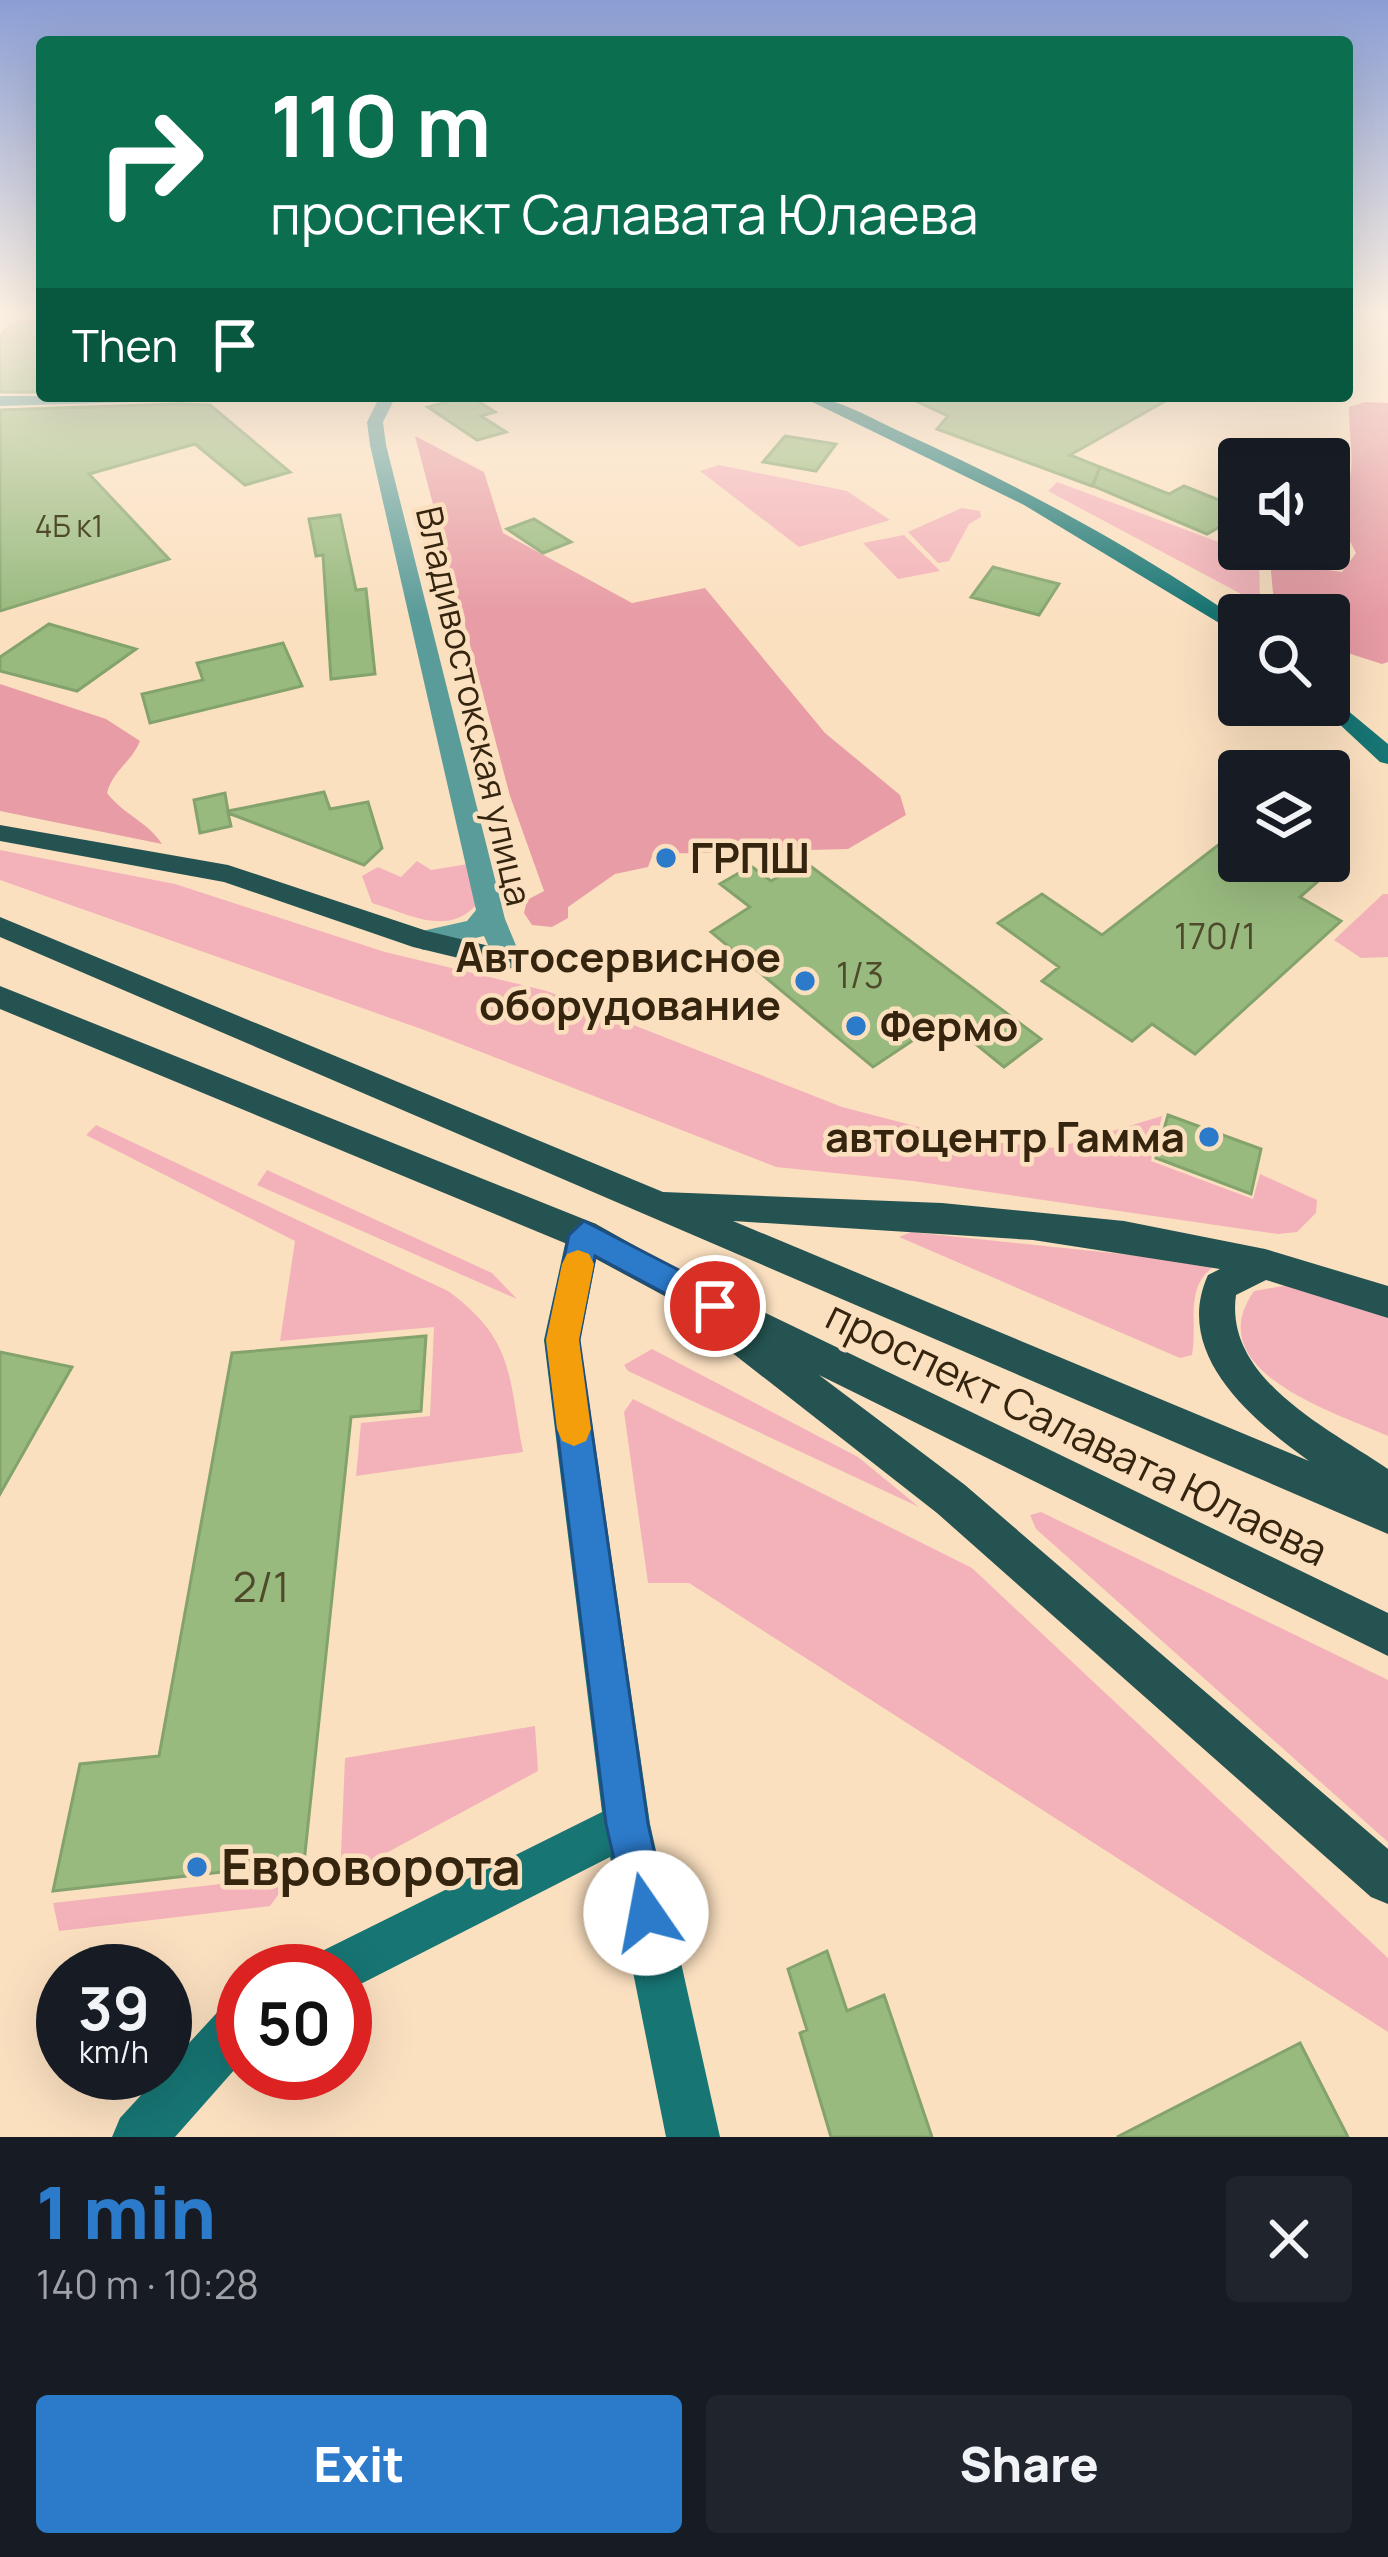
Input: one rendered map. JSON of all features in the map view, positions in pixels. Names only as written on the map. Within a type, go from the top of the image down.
[{"type":"main road","points":[[849,416],[1056,514],[1130,555],[1218,615]]},
{"type":"main road","points":[[1350,722],[1388,757]]},
{"type":"main road","points":[[0,833],[229,874],[423,940],[508,960]]},
{"type":"main road","name":"проспект Салавата Юлаева","points":[[0,926],[1388,1514]]},
{"type":"main road","name":"проспект Салавата Юлаева","points":[[0,997],[584,1235],[673,1285],[1388,1635]]},
{"type":"main road","points":[[645,1203],[951,1217],[1208,1251],[1388,1303]]},
{"type":"main road","points":[[584,1235],[562,1340],[627,1824],[693,2137]]},
{"type":"main road","points":[[1265,1264],[1220,1286],[1211,1309],[1215,1340],[1267,1404],[1388,1492]]},
{"type":"main road","points":[[673,1285],[951,1499],[1388,1880]]},
{"type":"main road","points":[[372,1953],[627,1824]]},
{"type":"main road","points":[[139,2137],[216,2052]]},
{"type":"street","name":"Владивостокская улица","points":[[378,416],[378,445],[434,699],[494,935],[508,960]]},
{"type":"street","points":[[423,940],[476,929],[490,910]]},
{"type":"shaded area","points":[[1349,416],[1388,416],[1388,662],[1382,664],[1350,654],[1350,594],[1273,594],[1271,570],[1350,570],[1356,553],[1350,542]]},
{"type":"shaded area","points":[[415,436],[484,472],[503,533],[632,603],[705,588],[825,733],[900,795],[906,815],[848,849],[653,854],[648,867],[615,874],[568,907],[568,918],[552,927],[532,925],[524,913],[527,900],[544,891],[510,796]]},
{"type":"shaded area","points":[[719,465],[847,491],[890,520],[799,547],[700,471]]},
{"type":"shaded area","points":[[1057,482],[1218,542],[1218,570],[1259,570],[1260,594],[1241,594],[1048,491]]},
{"type":"shaded area","points":[[962,508],[980,511],[981,517],[969,524],[949,561],[938,563],[908,532]]},
{"type":"shaded area","points":[[904,535],[940,571],[898,579],[863,543]]},
{"type":"shaded area","points":[[0,684],[106,719],[140,741],[107,793],[162,844],[0,811]]},
{"type":"shaded area","points":[[0,850],[175,884],[385,952],[547,991],[842,1107],[969,1140],[1056,1148],[1162,1116],[1151,1161],[1253,1199],[1260,1174],[1317,1200],[1316,1213],[1297,1232],[1278,1234],[913,1181],[776,1167],[427,1031],[0,880]]},
{"type":"shaded area","points":[[417,861],[431,870],[468,864],[476,905],[465,915],[440,921],[372,903],[362,876],[378,867],[401,877]]},
{"type":"shaded area","points":[[1388,894],[1388,957],[1361,958],[1334,940]]},
{"type":"shaded area","points":[[96,1125],[448,1291],[470,1309],[497,1343],[510,1381],[523,1452],[356,1476],[361,1423],[430,1416],[434,1327],[280,1341],[295,1241],[86,1135]]},
{"type":"shaded area","points":[[267,1170],[492,1273],[517,1299],[257,1185]]},
{"type":"shaded area","points":[[911,1232],[1218,1264],[1207,1272],[1196,1293],[1192,1355],[1180,1358],[899,1237]]},
{"type":"shaded area","points":[[1288,1285],[1329,1293],[1388,1318],[1388,1436],[1307,1401],[1258,1366],[1244,1344],[1241,1319],[1254,1291]]},
{"type":"shaded area","points":[[652,1349],[858,1457],[919,1507],[628,1371],[624,1365]]},
{"type":"shaded area","points":[[633,1399],[972,1568],[1388,1958],[1388,2032],[689,1583],[648,1583],[624,1412]]},
{"type":"shaded area","points":[[1041,1512],[1388,1680],[1388,1842],[1036,1529],[1030,1515]]},
{"type":"shaded area","points":[[535,1726],[538,1771],[340,1878],[345,1758]]},
{"type":"shaded area","points":[[292,1876],[270,1906],[59,1931],[53,1903]]},
{"type":"building","points":[[0,416],[223,416],[290,472],[245,485],[195,444],[89,474],[169,559],[0,611]]},
{"type":"building","points":[[441,416],[482,416],[506,432],[477,440]]},
{"type":"building","points":[[948,416],[1139,416],[1070,455],[1100,467],[1092,486],[937,429]]},
{"type":"building","points":[[785,436],[836,444],[816,471],[763,462]]},
{"type":"building","points":[[1100,467],[1169,494],[1184,486],[1218,500],[1218,528],[1207,534],[1093,486]]},
{"type":"building","points":[[340,515],[356,590],[366,589],[375,674],[331,679],[323,555],[316,556],[309,519]]},
{"type":"building","points":[[534,519],[571,542],[543,553],[507,529]]},
{"type":"building","points":[[993,567],[1059,584],[1039,615],[971,597]]},
{"type":"building","points":[[49,624],[136,649],[77,691],[0,671],[0,657]]},
{"type":"building","points":[[283,643],[302,686],[150,723],[142,694],[203,680],[197,663]]},
{"type":"building","points":[[324,792],[330,809],[368,802],[382,848],[364,865],[228,813],[231,826],[200,833],[194,800],[225,793],[228,811]]},
{"type":"building","points":[[1218,845],[1218,882],[1317,882],[1300,897],[1341,921],[1195,1054],[1152,1024],[1132,1041],[1042,981],[1059,967],[998,923],[1042,894],[1102,935]]},
{"type":"building","points":[[805,862],[1041,1039],[1004,1067],[945,1019],[873,1067],[711,932],[750,907],[720,884],[751,866],[771,881]]},
{"type":"building","points":[[1168,1115],[1261,1149],[1251,1194],[1156,1158]]},
{"type":"building","points":[[426,1336],[421,1411],[351,1417],[304,1863],[53,1891],[80,1764],[159,1756],[232,1353]]},
{"type":"building","points":[[0,1352],[72,1367],[0,1494]]},
{"type":"building","points":[[827,1951],[847,2011],[884,1995],[932,2137],[831,2137],[800,2033],[807,2030],[788,1969]]},
{"type":"building","points":[[1300,2043],[1348,2137],[1117,2137]]},
{"type":"slow traffic","points":[[574,1429],[562,1340],[578,1264]]},
{"type":"place","name":"ГРПШ","points":[[666,858]]},
{"type":"place","name":"Автосервисное оборудование","points":[[805,981]]},
{"type":"place","name":"Фермо","points":[[856,1026]]},
{"type":"place","name":"автоцентр Гамма","points":[[1209,1137]]},
{"type":"place","name":"Евроворота","points":[[197,1867]]},
{"type":"route","points":[[646,1913],[627,1824],[562,1340],[584,1235],[715,1306]]}]
